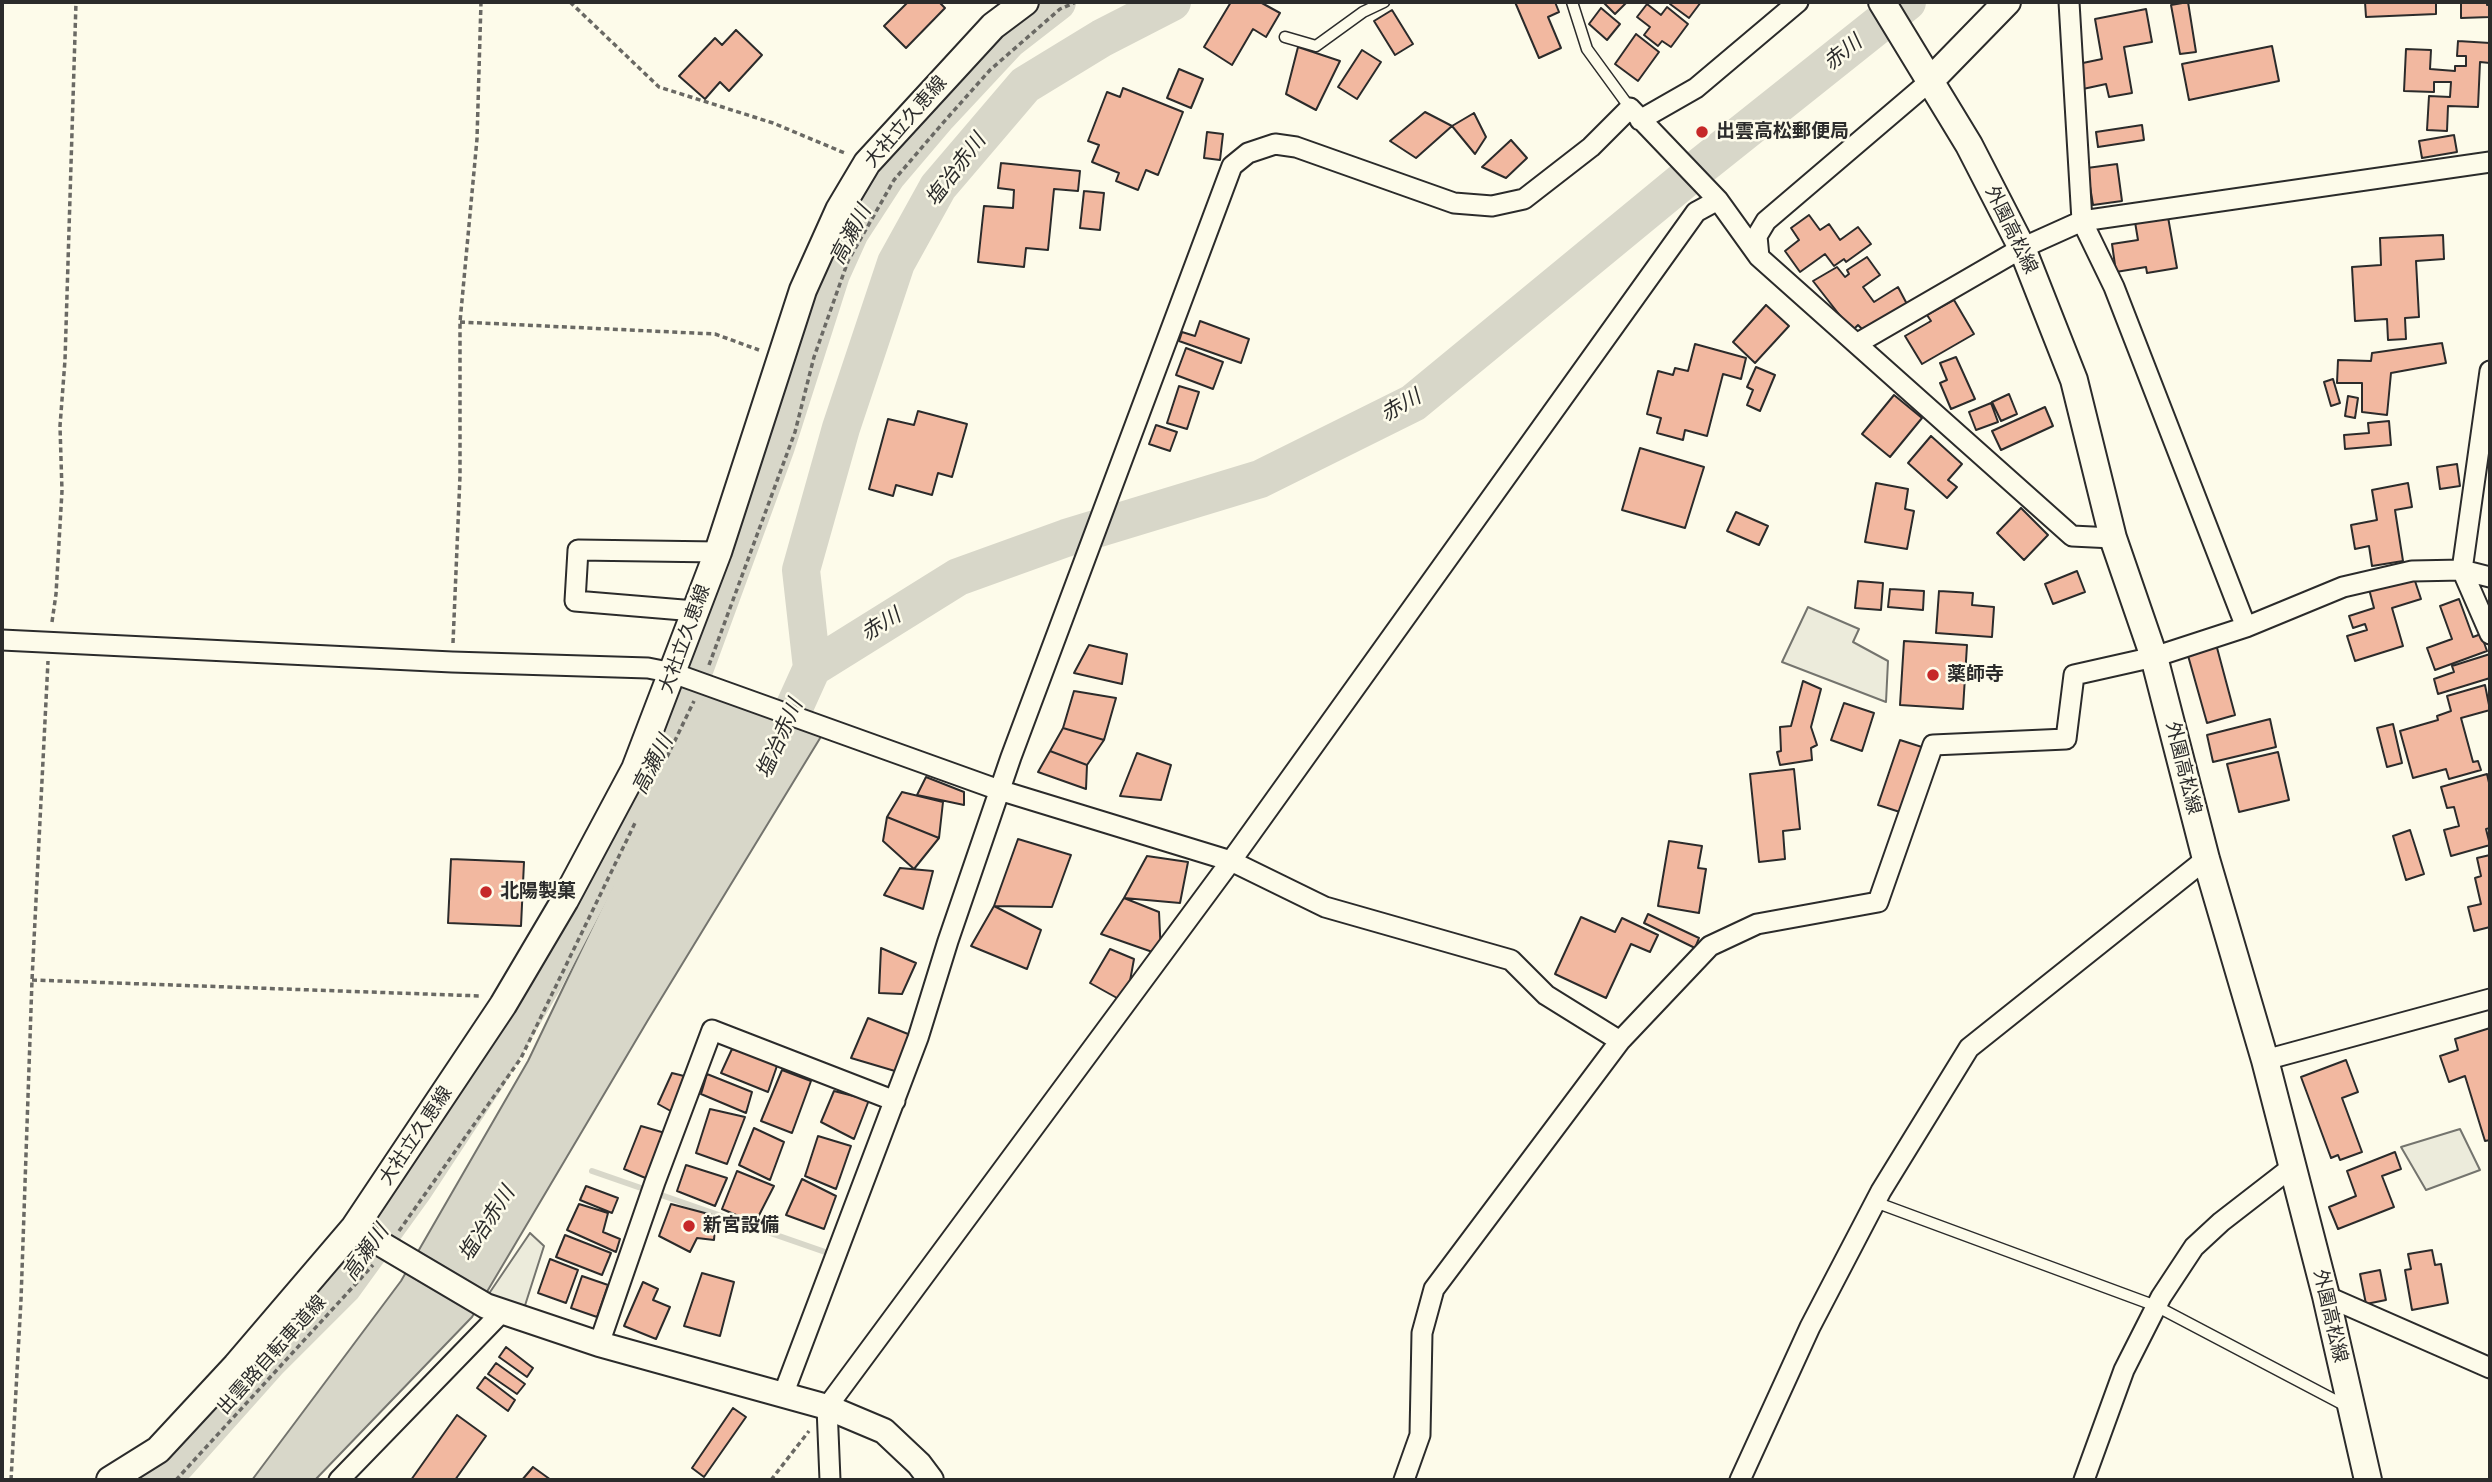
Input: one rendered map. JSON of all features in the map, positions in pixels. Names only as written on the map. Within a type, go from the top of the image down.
[{"type":"main road","name":"大社立久恵線","points":[[110,1480],[158,1450],[236,1366],[354,1228],[503,1005],[565,900],[635,769],[718,552],[803,290],[839,210],[867,163],[993,26],[1025,2]]},
{"type":"main road","points":[[1882,2],[1929,82],[2007,2]]},
{"type":"main road","name":"外園高松線","points":[[1929,82],[1969,145],[2022,248],[2074,380],[2113,538],[2154,657],[2206,859],[2266,1060],[2326,1296],[2368,1480]]},
{"type":"street","points":[[783,1395],[918,1038],[999,790],[1232,166],[1248,153],[1275,144],[1296,148],[1454,203],[1492,206],[1524,199],[1635,114],[1696,88],[1798,2]]},
{"type":"street","points":[[2069,2],[2082,221],[2115,287],[2246,627]]},
{"type":"street","points":[[1759,257],[1757,236],[1766,221],[1929,82]]},
{"type":"street","points":[[1635,114],[1717,200],[1759,257],[2072,536],[2113,538]]},
{"type":"street","points":[[1858,344],[2022,248],[2082,221],[2490,162]]},
{"type":"street","points":[[830,1480],[827,1408],[1231,861],[1696,212],[1717,200]]},
{"type":"street","points":[[2490,371],[2462,570],[2490,634]]},
{"type":"street","points":[[695,611],[575,601],[578,550],[718,552]]},
{"type":"street","points":[[1404,1480],[1420,1435],[1422,1333],[1434,1289],[1619,1041],[1710,946],[1757,924],[1878,902],[1933,745],[2066,739],[2074,675],[2154,657],[2246,627],[2343,587],[2412,571],[2462,570],[2490,577]]},
{"type":"street","points":[[2,640],[452,662],[648,668],[673,673],[999,790],[1231,861],[1325,907],[1511,960],[1546,995],[1619,1041]]},
{"type":"street","points":[[1740,1480],[1810,1327],[1875,1202],[1969,1048],[2206,859]]},
{"type":"street","points":[[2266,1060],[2490,999]]},
{"type":"street","points":[[599,1344],[655,1182],[712,1030],[895,1101]]},
{"type":"street","points":[[2084,1480],[2124,1370],[2155,1306],[2194,1247],[2221,1222],[2292,1167]]},
{"type":"street","points":[[354,1228],[494,1309],[599,1344],[827,1408],[884,1431],[919,1464],[931,1480]]},
{"type":"street","points":[[2326,1296],[2490,1368]]},
{"type":"street","points":[[339,1480],[494,1309]]},
{"type":"lane","points":[[1285,37],[1316,46],[1363,12],[1384,2]]},
{"type":"lane","points":[[1572,2],[1587,49],[1635,114]]},
{"type":"lane","points":[[1875,1202],[2155,1306],[2352,1409]]},
{"type":"path","points":[[11,1480],[49,642],[56,594],[62,491],[60,426],[65,360],[76,2]]},
{"type":"path","points":[[452,662],[460,477],[460,322],[477,139],[481,2]]},
{"type":"path","points":[[570,2],[659,87],[774,123],[867,163]]},
{"type":"path","points":[[460,322],[715,334],[781,357]]},
{"type":"path","points":[[32,980],[481,996],[503,1005]]},
{"type":"path","name":"出雲路自転車道線","points":[[176,1480],[391,1251]]},
{"type":"path","points":[[771,1480],[827,1408]]},
{"type":"shaded area","points":[[1808,607],[1859,629],[1853,642],[1888,661],[1886,702],[1782,662]]},
{"type":"shaded area","points":[[2460,1129],[2480,1170],[2426,1190],[2401,1147]]},
{"type":"shaded area","points":[[530,1233],[544,1246],[521,1318],[486,1298]]},
{"type":"water","points":[[705,692],[822,735],[648,1020],[472,1317],[315,1480],[252,1480],[401,1281],[528,1061]]},
{"type":"building","points":[[908,2],[939,2],[945,8],[906,48],[884,26]]},
{"type":"building","points":[[1231,2],[1260,2],[1280,13],[1266,37],[1253,29],[1232,65],[1204,47]]},
{"type":"building","points":[[1515,2],[1555,2],[1559,12],[1548,17],[1561,48],[1539,58]]},
{"type":"building","points":[[1603,2],[1627,2],[1615,14]]},
{"type":"building","points":[[1701,2],[1689,18],[1670,4]]},
{"type":"building","points":[[2188,2],[2196,52],[2180,54],[2171,5]]},
{"type":"building","points":[[2365,2],[2436,2],[2436,14],[2366,17]]},
{"type":"building","points":[[2461,2],[2487,2],[2487,5],[2490,5],[2490,17],[2461,18]]},
{"type":"building","points":[[1647,4],[1661,15],[1667,7],[1688,24],[1671,47],[1662,41],[1658,46],[1644,35],[1650,27],[1637,17]]},
{"type":"building","points":[[1601,8],[1620,24],[1607,40],[1589,24]]},
{"type":"building","points":[[2146,9],[2152,42],[2124,47],[2132,93],[2109,97],[2106,84],[2083,89],[2078,64],[2102,59],[2095,19]]},
{"type":"building","points":[[1392,10],[1413,44],[1395,55],[1374,21]]},
{"type":"building","points":[[736,30],[762,55],[729,91],[720,82],[705,99],[679,76],[715,38],[722,45]]},
{"type":"building","points":[[1636,34],[1659,52],[1638,81],[1615,64]]},
{"type":"building","points":[[2458,41],[2490,43],[2490,63],[2480,62],[2478,107],[2448,106],[2447,131],[2427,130],[2429,96],[2450,97],[2451,82],[2434,82],[2434,92],[2404,91],[2406,49],[2431,50],[2430,69],[2455,71],[2455,66],[2466,66],[2466,56],[2457,56]]},
{"type":"building","points":[[2272,46],[2279,81],[2189,100],[2182,64]]},
{"type":"building","points":[[1298,47],[1340,61],[1316,110],[1286,94]]},
{"type":"building","points":[[1362,50],[1381,62],[1357,99],[1338,87]]},
{"type":"building","points":[[1179,69],[1203,79],[1191,108],[1167,98]]},
{"type":"building","points":[[1123,88],[1183,112],[1158,175],[1146,170],[1138,190],[1116,181],[1119,173],[1092,162],[1099,145],[1088,141],[1107,92],[1120,97]]},
{"type":"building","points":[[1425,112],[1452,126],[1416,158],[1390,141]]},
{"type":"building","points":[[1474,113],[1486,137],[1475,154],[1452,126]]},
{"type":"building","points":[[2142,125],[2144,140],[2098,147],[2096,132]]},
{"type":"building","points":[[1207,132],[1223,134],[1220,160],[1204,158]]},
{"type":"building","points":[[2454,135],[2457,152],[2422,158],[2419,141]]},
{"type":"building","points":[[1511,140],[1527,158],[1506,178],[1482,167]]},
{"type":"building","points":[[1001,163],[1080,171],[1078,191],[1054,189],[1048,250],[1026,248],[1024,267],[978,262],[984,206],[1013,208],[1014,190],[998,188]]},
{"type":"building","points":[[2117,164],[2122,201],[2093,205],[2087,168]]},
{"type":"building","points":[[1084,191],[1104,193],[1100,230],[1080,228]]},
{"type":"building","points":[[1809,215],[1820,230],[1829,224],[1840,240],[1858,227],[1871,244],[1846,262],[1844,259],[1834,266],[1825,254],[1800,272],[1785,251],[1799,240],[1791,228]]},
{"type":"building","points":[[2168,217],[2177,268],[2147,273],[2146,267],[2116,272],[2112,244],[2138,240],[2135,222]]},
{"type":"building","points":[[2443,235],[2444,259],[2416,261],[2419,317],[2405,318],[2406,339],[2388,340],[2387,319],[2355,321],[2352,267],[2381,265],[2380,238]]},
{"type":"building","points":[[1867,257],[1880,275],[1863,287],[1874,302],[1898,287],[1908,306],[1864,331],[1858,325],[1852,331],[1813,281],[1837,267],[1845,277],[1849,274],[1847,270]]},
{"type":"building","points":[[1954,300],[1974,334],[1922,364],[1905,336],[1931,321],[1927,315]]},
{"type":"building","points":[[1766,305],[1789,326],[1755,363],[1733,342]]},
{"type":"building","points":[[1200,321],[1249,339],[1241,363],[1179,341],[1182,332],[1195,336]]},
{"type":"building","points":[[2442,343],[2446,363],[2391,373],[2387,415],[2362,412],[2362,383],[2337,383],[2338,360],[2371,361],[2372,353]]},
{"type":"building","points":[[1695,344],[1746,358],[1741,379],[1723,374],[1707,436],[1685,430],[1683,440],[1657,433],[1661,418],[1647,414],[1658,371],[1673,375],[1675,368],[1688,371]]},
{"type":"building","points":[[1186,348],[1223,362],[1213,389],[1176,375]]},
{"type":"building","points":[[1956,357],[1975,399],[1951,409],[1940,383],[1947,380],[1940,363]]},
{"type":"building","points":[[1756,367],[1775,375],[1760,411],[1747,405],[1753,390],[1747,387]]},
{"type":"building","points":[[2333,379],[2340,403],[2331,406],[2324,382]]},
{"type":"building","points":[[1179,386],[1199,392],[1187,429],[1167,423]]},
{"type":"building","points":[[2009,394],[2017,414],[2001,421],[1992,402]]},
{"type":"building","points":[[1894,395],[1922,418],[1890,457],[1862,434]]},
{"type":"building","points":[[2348,396],[2358,398],[2355,418],[2345,416]]},
{"type":"building","points":[[1991,403],[1998,422],[1976,430],[1969,412]]},
{"type":"building","points":[[2045,407],[2053,426],[2001,450],[1992,431]]},
{"type":"building","points":[[918,411],[967,424],[952,477],[938,473],[932,495],[896,485],[893,496],[869,489],[888,419],[914,425]]},
{"type":"building","points":[[2389,421],[2391,445],[2345,449],[2344,435],[2369,433],[2368,423]]},
{"type":"building","points":[[1156,425],[1177,432],[1170,451],[1149,444]]},
{"type":"building","points":[[1931,436],[1962,464],[1948,480],[1957,487],[1947,498],[1908,463]]},
{"type":"building","points":[[1640,448],[1704,467],[1685,528],[1622,510]]},
{"type":"building","points":[[2457,464],[2460,486],[2440,489],[2437,467]]},
{"type":"building","points":[[1876,483],[1908,489],[1905,509],[1914,511],[1907,549],[1865,542]]},
{"type":"building","points":[[2408,483],[2412,507],[2395,510],[2403,561],[2372,566],[2369,546],[2355,549],[2351,525],[2377,520],[2372,490]]},
{"type":"building","points":[[2021,508],[2048,535],[2024,560],[1997,533]]},
{"type":"building","points":[[1736,512],[1768,526],[1759,545],[1727,531]]},
{"type":"building","points":[[2077,571],[2085,592],[2053,604],[2045,584]]},
{"type":"building","points":[[2413,575],[2421,599],[2392,608],[2403,646],[2355,661],[2347,636],[2367,630],[2365,624],[2353,628],[2349,616],[2374,608],[2369,589]]},
{"type":"building","points":[[1858,581],[1883,583],[1881,610],[1855,608]]},
{"type":"building","points":[[1890,589],[1924,591],[1923,610],[1888,607]]},
{"type":"building","points":[[1939,591],[1973,593],[1972,605],[1994,607],[1992,637],[1936,633]]},
{"type":"building","points":[[2459,599],[2473,637],[2481,634],[2487,651],[2435,670],[2427,648],[2452,639],[2440,606]]},
{"type":"building","name":"薬師寺","points":[[1904,641],[1967,645],[1963,709],[1900,705]]},
{"type":"building","points":[[2216,644],[2235,715],[2207,723],[2187,652]]},
{"type":"building","points":[[1089,645],[1127,654],[1122,684],[1074,673]]},
{"type":"building","points":[[2490,654],[2490,678],[2438,694],[2434,679],[2454,672],[2452,666]]},
{"type":"building","points":[[1803,681],[1821,689],[1811,727],[1817,745],[1811,748],[1812,760],[1780,765],[1777,752],[1781,751],[1780,727],[1791,726]]},
{"type":"building","points":[[2485,685],[2490,710],[2461,718],[2473,762],[2478,761],[2481,770],[2449,779],[2446,769],[2413,778],[2400,731],[2438,720],[2437,716],[2451,711],[2447,696]]},
{"type":"building","points":[[1074,691],[1116,698],[1104,740],[1063,728]]},
{"type":"building","points":[[1844,703],[1874,713],[1862,751],[1831,740]]},
{"type":"building","points":[[2270,719],[2276,747],[2213,762],[2207,735]]},
{"type":"building","points":[[2393,724],[2402,763],[2387,767],[2377,728]]},
{"type":"building","points":[[1063,728],[1104,740],[1087,765],[1050,751]]},
{"type":"building","points":[[1900,740],[1925,748],[1903,813],[1878,805]]},
{"type":"building","points":[[1050,751],[1087,765],[1086,789],[1038,772]]},
{"type":"building","points":[[2278,752],[2289,800],[2239,812],[2227,764]]},
{"type":"building","points":[[1137,753],[1171,765],[1161,800],[1120,796]]},
{"type":"building","points":[[1794,769],[1800,829],[1783,831],[1785,859],[1759,862],[1750,774]]},
{"type":"building","points":[[2487,774],[2490,787],[2490,828],[2486,829],[2490,845],[2451,856],[2444,830],[2459,826],[2454,807],[2447,808],[2441,787]]},
{"type":"building","points":[[926,777],[964,792],[964,805],[917,795]]},
{"type":"building","points":[[902,792],[943,802],[939,838],[887,817]]},
{"type":"building","points":[[887,817],[939,838],[914,869],[883,841]]},
{"type":"building","points":[[2410,830],[2424,874],[2406,880],[2393,836]]},
{"type":"building","points":[[1018,839],[1071,855],[1052,907],[994,906]]},
{"type":"building","points":[[1669,841],[1702,846],[1698,868],[1706,869],[1699,913],[1658,906]]},
{"type":"building","points":[[2490,855],[2490,927],[2474,931],[2468,907],[2481,904],[2475,878],[2481,876],[2477,858]]},
{"type":"building","points":[[1147,856],[1188,862],[1180,903],[1124,898]]},
{"type":"building","name":"北陽製菓","points":[[451,859],[524,862],[521,926],[448,923]]},
{"type":"building","points":[[900,868],[933,871],[923,909],[884,895]]},
{"type":"building","points":[[1124,898],[1159,912],[1161,955],[1101,934]]},
{"type":"building","points":[[994,906],[1041,930],[1027,969],[971,946]]},
{"type":"building","points":[[1648,914],[1699,938],[1695,948],[1644,923]]},
{"type":"building","points":[[1581,917],[1615,932],[1622,918],[1658,935],[1650,952],[1631,944],[1606,998],[1555,974]]},
{"type":"building","points":[[881,948],[916,963],[902,994],[879,993]]},
{"type":"building","points":[[1110,949],[1134,959],[1126,1003],[1090,983]]},
{"type":"building","points":[[868,1018],[918,1038],[905,1074],[851,1058]]},
{"type":"building","points":[[2490,1028],[2490,1140],[2485,1141],[2465,1076],[2449,1082],[2440,1056],[2458,1050],[2455,1039]]},
{"type":"building","points":[[732,1049],[778,1063],[768,1092],[721,1073]]},
{"type":"building","points":[[2346,1060],[2358,1092],[2342,1098],[2362,1152],[2340,1160],[2338,1155],[2331,1158],[2301,1077]]},
{"type":"building","points":[[782,1070],[811,1081],[792,1133],[761,1121]]},
{"type":"building","points":[[672,1073],[688,1077],[676,1114],[658,1104]]},
{"type":"building","points":[[707,1074],[752,1092],[746,1113],[701,1094]]},
{"type":"building","points":[[834,1091],[869,1100],[854,1139],[821,1122]]},
{"type":"building","points":[[710,1109],[745,1117],[727,1164],[696,1153]]},
{"type":"building","points":[[641,1126],[672,1135],[655,1182],[624,1169]]},
{"type":"building","points":[[754,1128],[784,1142],[770,1180],[739,1165]]},
{"type":"building","points":[[818,1136],[851,1146],[836,1189],[805,1176]]},
{"type":"building","points":[[2395,1152],[2401,1169],[2382,1176],[2394,1207],[2338,1229],[2329,1207],[2356,1196],[2347,1171]]},
{"type":"building","points":[[686,1165],[727,1178],[715,1206],[677,1191]]},
{"type":"building","points":[[737,1171],[774,1186],[755,1223],[722,1209]]},
{"type":"building","points":[[802,1179],[836,1196],[824,1229],[786,1215]]},
{"type":"building","points":[[586,1186],[618,1198],[612,1213],[580,1200]]},
{"type":"building","points":[[579,1204],[608,1213],[603,1232],[620,1239],[616,1252],[567,1230]]},
{"type":"building","name":"新宮設備","points":[[671,1204],[716,1216],[714,1240],[697,1238],[690,1252],[659,1236]]},
{"type":"building","points":[[565,1235],[611,1253],[602,1275],[556,1257]]},
{"type":"building","points":[[2432,1250],[2435,1265],[2441,1264],[2448,1303],[2412,1310],[2405,1270],[2411,1269],[2408,1254]]},
{"type":"building","points":[[550,1259],[578,1270],[566,1303],[538,1293]]},
{"type":"building","points":[[2380,1270],[2386,1300],[2366,1304],[2360,1274]]},
{"type":"building","points":[[702,1273],[734,1282],[720,1336],[684,1326]]},
{"type":"building","points":[[582,1276],[608,1285],[597,1317],[571,1308]]},
{"type":"building","points":[[643,1282],[658,1289],[653,1300],[670,1307],[656,1339],[624,1326]]},
{"type":"building","points":[[506,1347],[533,1368],[527,1377],[499,1357]]},
{"type":"building","points":[[496,1363],[525,1384],[517,1394],[488,1374]]},
{"type":"building","points":[[485,1377],[515,1400],[508,1411],[477,1388]]},
{"type":"building","points":[[733,1408],[746,1417],[704,1477],[692,1468]]},
{"type":"building","points":[[457,1415],[486,1436],[455,1480],[411,1480]]},
{"type":"building","points":[[533,1467],[551,1480],[522,1480]]},
{"type":"waterway","name":"高瀬川","points":[[152,1480],[177,1463],[268,1361],[343,1286],[414,1188],[485,1080],[544,980],[642,792],[675,722],[776,446],[831,274],[850,232],[887,175],[938,115],[1008,40],[1057,2]]},
{"type":"waterway","name":"塩冶赤川","points":[[774,752],[812,668],[801,570],[841,428],[896,263],[938,187],[1025,85],[1102,38],[1172,2]]},
{"type":"waterway","name":"赤川","points":[[812,668],[958,577],[1066,538],[1260,479],[1413,403],[1696,170],[1907,2]]},
{"type":"waterway","points":[[592,1171],[828,1253]]},
{"type":"place","name":"出雲高松郵便局","points":[[1702,132]]},
{"type":"place","name":"薬師寺","points":[[1933,675]]},
{"type":"place","name":"北陽製菓","points":[[486,892]]},
{"type":"place","name":"新宮設備","points":[[689,1226]]}]
